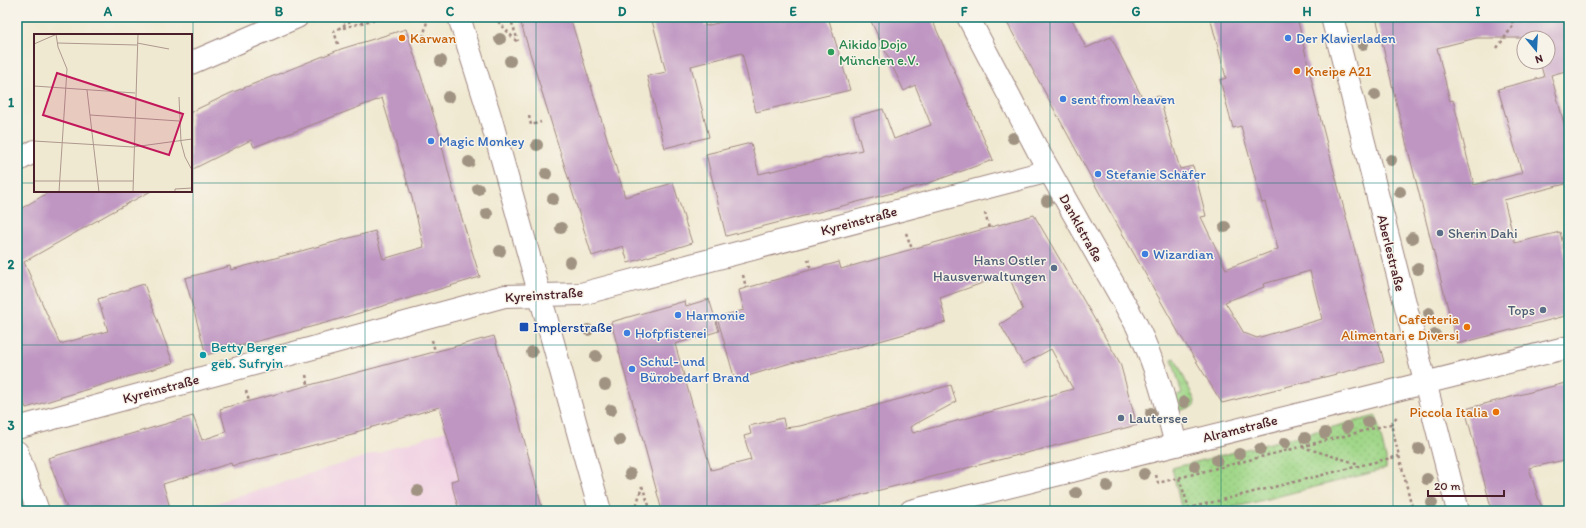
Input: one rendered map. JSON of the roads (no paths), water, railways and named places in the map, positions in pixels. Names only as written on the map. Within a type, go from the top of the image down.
[{"type":"street","points":[[192,63],[297,17]]},
{"type":"street","points":[[459,17],[490,116],[600,511]]},
{"type":"street","name":"Danklstraße","points":[[968,17],[1049,171],[1136,324],[1150,353],[1157,373],[1176,445]]},
{"type":"street","name":"Aberlestraße","points":[[1332,17],[1424,384],[1458,511]]},
{"type":"street","points":[[17,162],[34,152]]},
{"type":"street","name":"Kyreinstraße","points":[[17,428],[505,296],[581,294],[1049,171]]},
{"type":"street","name":"Alramstraße","points":[[911,511],[1569,347]]},
{"type":"street","points":[[17,452],[38,511]]},
{"type":"place","name":"Karwan","points":[[402,38]]},
{"type":"place","name":"Der Klavierladen","points":[[1288,38]]},
{"type":"place","name":"Aikido Dojo München e.V.","points":[[831,52]]},
{"type":"place","name":"Kneipe A21","points":[[1297,71]]},
{"type":"place","name":"sent from heaven","points":[[1063,99]]},
{"type":"place","name":"Magic Monkey","points":[[431,141]]},
{"type":"place","name":"Stefanie Schäfer","points":[[1098,174]]},
{"type":"place","name":"Sherin Dahi","points":[[1440,233]]},
{"type":"place","name":"Wizardian","points":[[1145,254]]},
{"type":"place","name":"Hans Ostler Hausverwaltungen","points":[[1054,268]]},
{"type":"place","name":"Tops","points":[[1543,310]]},
{"type":"place","name":"Harmonie","points":[[678,315]]},
{"type":"place","name":"Implerstraße","points":[[524,327]]},
{"type":"place","name":"Cafetteria Alimentari e Diversi","points":[[1467,327]]},
{"type":"place","name":"Hofpfisterei","points":[[627,333]]},
{"type":"place","name":"Betty Berger geb. Sufryin","points":[[203,355]]},
{"type":"place","name":"Schul- und Bürobedarf Brand","points":[[632,369]]},
{"type":"place","name":"Piccola Italia","points":[[1496,412]]},
{"type":"place","name":"Lautersee","points":[[1121,418]]}]
